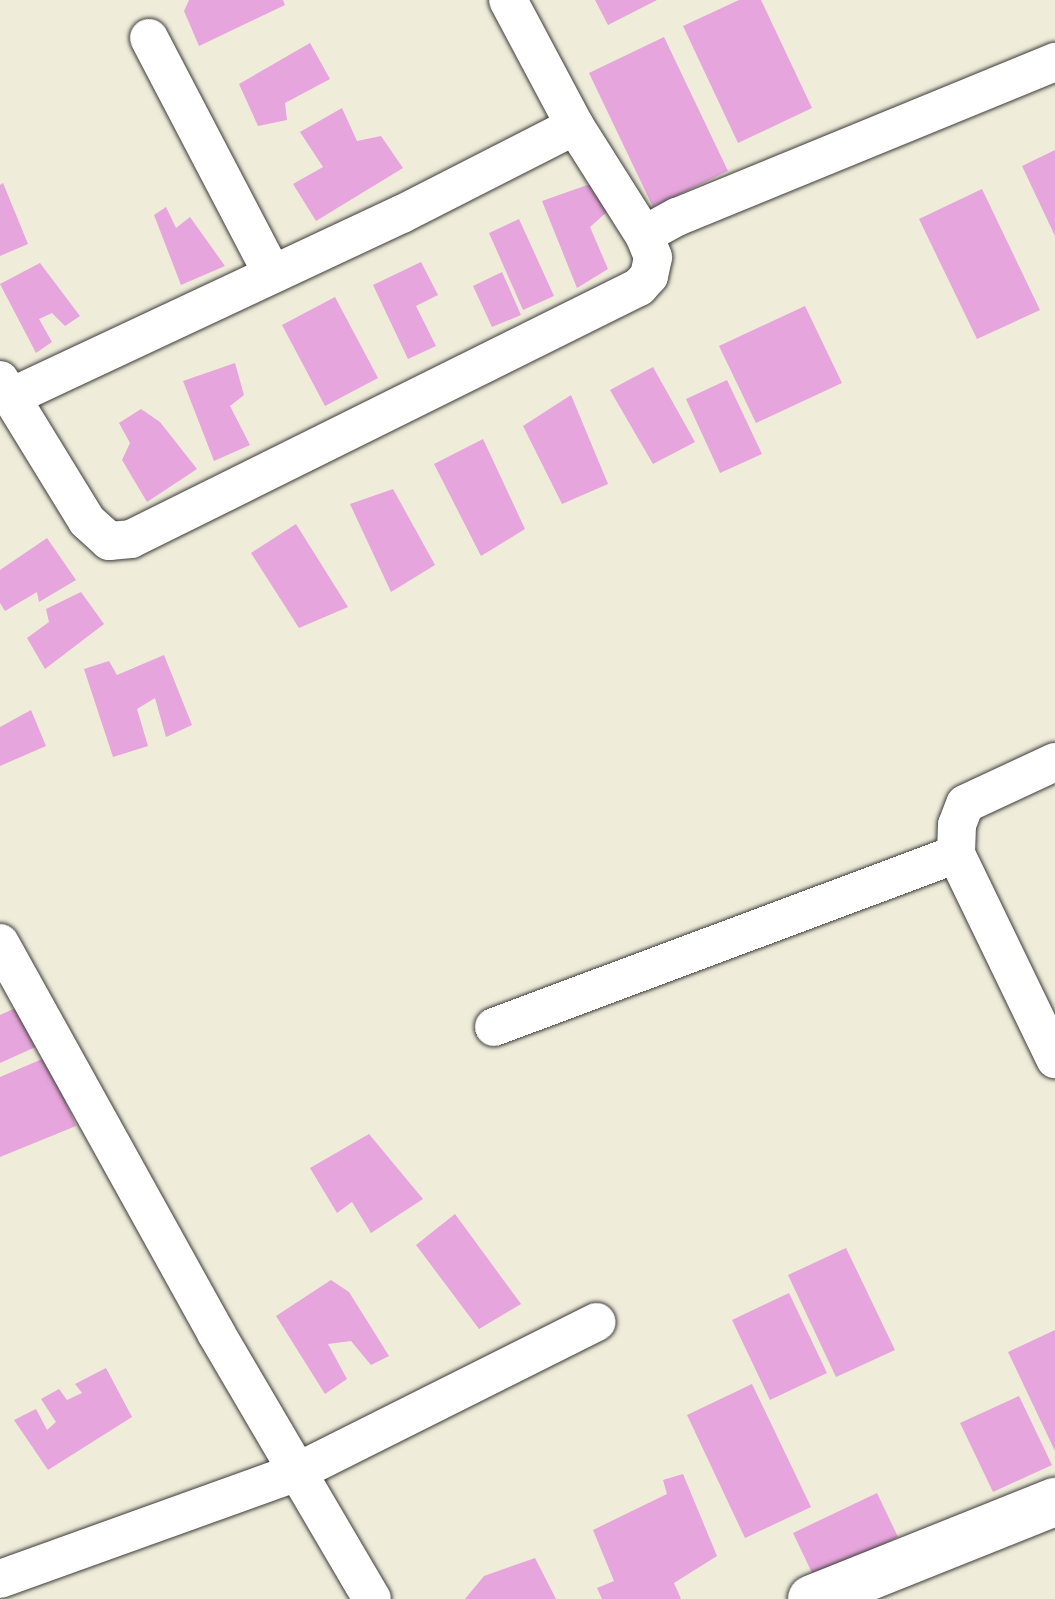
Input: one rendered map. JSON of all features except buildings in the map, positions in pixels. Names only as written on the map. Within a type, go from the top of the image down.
[{"type":"street","points":[[508,0],[575,126],[644,234],[653,258],[649,276],[639,287],[131,539],[108,541],[87,521],[6,388],[402,214],[575,126]]},
{"type":"street","points":[[149,38],[272,273]]},
{"type":"street","points":[[644,234],[677,216],[1055,62]]},
{"type":"street","points":[[1055,762],[966,804],[957,825],[956,854],[1055,1059]]},
{"type":"street","points":[[494,1028],[956,854]]},
{"type":"street","points":[[0,943],[372,1599]]},
{"type":"street","points":[[0,1579],[297,1472],[597,1322]]},
{"type":"street","points":[[812,1599],[1055,1502]]}]
